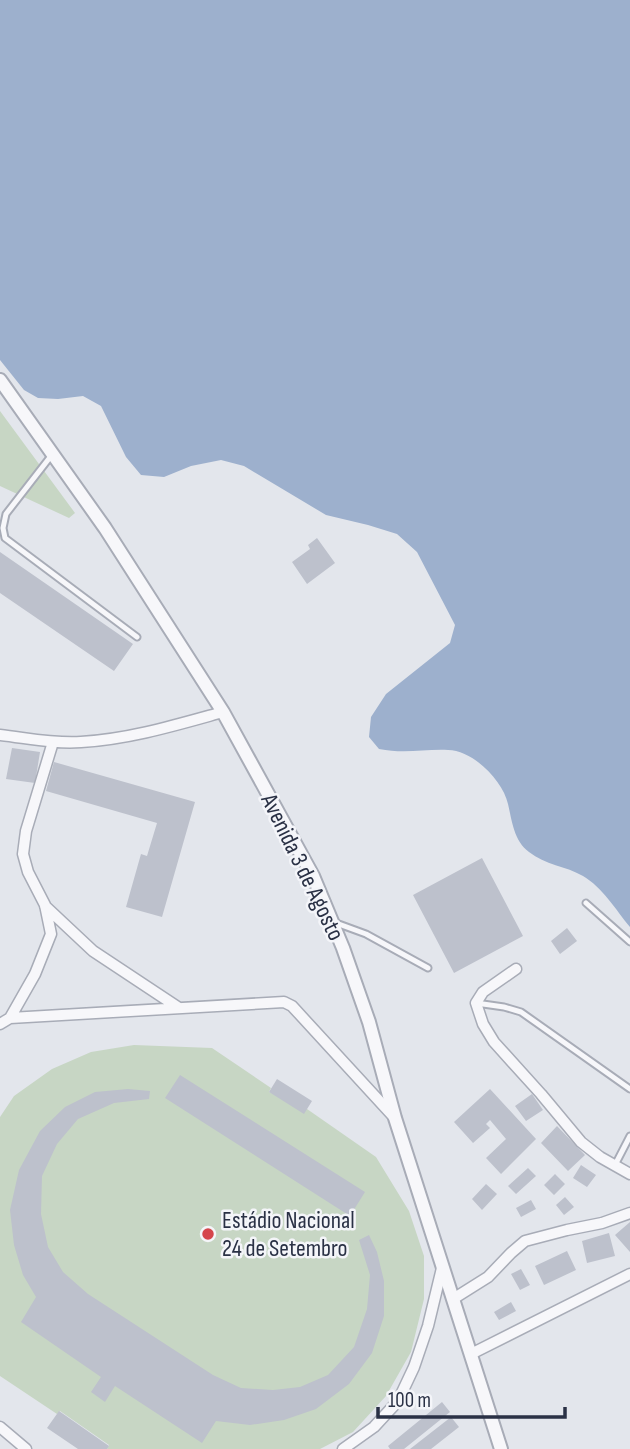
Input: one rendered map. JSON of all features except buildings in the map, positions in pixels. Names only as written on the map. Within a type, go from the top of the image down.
[{"type":"street","name":"Avenida 3 de Agosto","points":[[0,380],[105,528],[223,712],[313,876],[369,1021],[395,1118],[501,1449]]},
{"type":"street","points":[[0,735],[53,742],[82,742],[147,733],[223,712]]},
{"type":"street","points":[[10,1018],[35,974],[51,934],[45,905],[28,872],[23,854],[26,831],[53,742]]},
{"type":"street","points":[[45,905],[93,951],[179,1008]]},
{"type":"street","points":[[516,969],[483,992],[476,1003],[483,1024],[494,1042],[581,1142],[600,1157],[630,1174]]},
{"type":"street","points":[[0,1024],[10,1018],[284,1002],[292,1006],[395,1118]]},
{"type":"street","points":[[453,1299],[488,1278],[526,1241],[602,1223],[630,1213]]},
{"type":"street","points":[[343,1449],[374,1427],[398,1401],[428,1326],[442,1268]]},
{"type":"street","points":[[471,1354],[630,1274]]},
{"type":"street","points":[[0,1427],[26,1449]]},
{"type":"lane","points":[[53,454],[6,514],[3,528],[5,538],[137,637]]},
{"type":"lane","points":[[586,903],[630,942]]},
{"type":"lane","points":[[333,922],[366,934],[428,968]]},
{"type":"lane","points":[[476,1003],[504,1007],[521,1013],[630,1088]]},
{"type":"lane","points":[[615,1164],[630,1136]]},
{"type":"green space","points":[[0,411],[75,513],[69,518],[0,486]]},
{"type":"green space","name":"Estádio Nacional 24 de Setembro","points":[[134,1045],[212,1048],[271,1088],[269,1092],[307,1109],[376,1157],[409,1211],[424,1256],[424,1299],[411,1352],[386,1396],[353,1432],[320,1449],[107,1449],[109,1445],[60,1411],[57,1414],[0,1376],[0,1117],[14,1096],[52,1069],[91,1052]]},
{"type":"water","points":[[0,0],[630,0],[630,927],[603,892],[590,881],[542,860],[524,847],[514,830],[505,795],[486,768],[477,761],[458,751],[379,749],[369,737],[371,717],[386,694],[450,643],[455,625],[417,552],[397,534],[326,515],[244,466],[221,460],[191,466],[164,477],[141,475],[126,457],[101,406],[83,396],[38,398],[24,390],[0,360]]},
{"type":"place","name":"Estádio Nacional 24 de Setembro","points":[[208,1234]]}]
